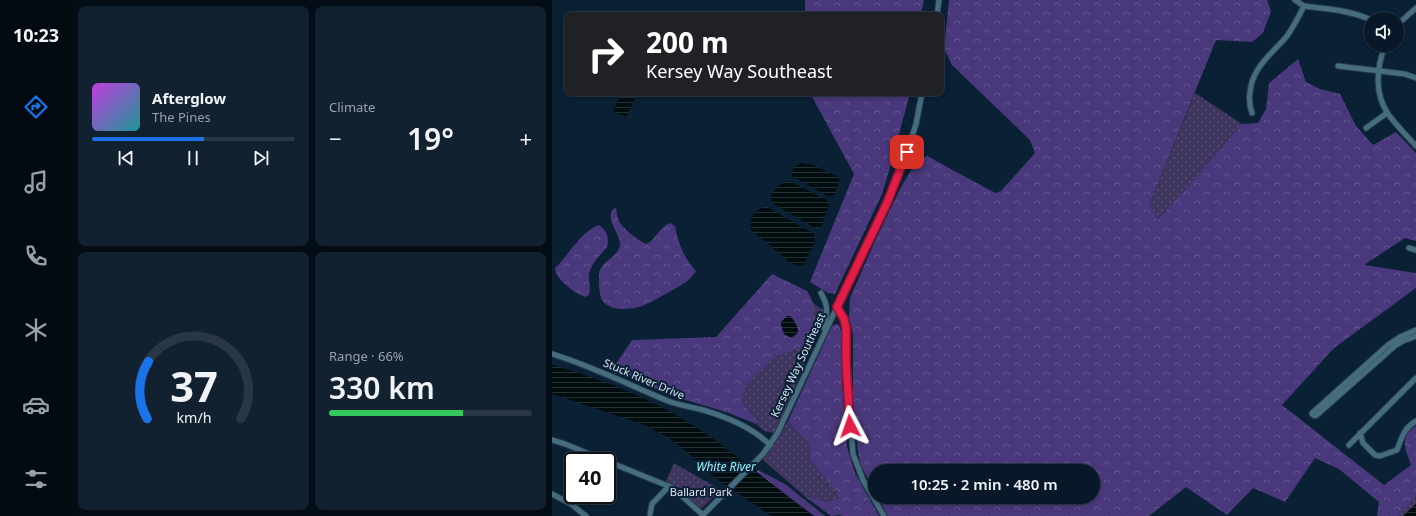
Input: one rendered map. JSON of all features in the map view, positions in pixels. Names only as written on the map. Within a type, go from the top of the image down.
[{"type":"street","points":[[937,12],[939,0]]},
{"type":"street","points":[[1295,0],[1304,6],[1349,12],[1364,16]]},
{"type":"street","points":[[1252,114],[1249,103],[1251,87],[1256,71],[1288,34],[1304,6]]},
{"type":"street","points":[[1404,19],[1416,8]]},
{"type":"street","points":[[1384,52],[1378,82],[1383,105],[1387,112],[1416,146]]},
{"type":"street","points":[[1338,66],[1405,74],[1416,78]]},
{"type":"street","name":"Kersey Way Southeast","points":[[702,516],[763,454],[777,434],[887,203],[903,165],[916,124],[921,96]]},
{"type":"street","points":[[1366,128],[1387,112]]},
{"type":"street","points":[[1409,248],[1416,250]]},
{"type":"street","points":[[821,293],[827,305],[822,338]]},
{"type":"street","points":[[837,307],[844,319],[846,328],[847,383],[853,454],[863,480],[884,516]]},
{"type":"street","points":[[1416,330],[1400,337],[1388,345],[1312,412],[1312,414],[1315,416],[1318,414],[1396,345],[1416,336]]},
{"type":"street","name":"Stuck River Drive","points":[[552,354],[604,372],[678,404],[703,410],[734,421],[762,437],[770,445]]},
{"type":"street","points":[[1349,444],[1416,378]]},
{"type":"street","points":[[1360,433],[1363,443],[1375,455],[1380,456],[1397,450],[1404,430],[1416,421]]},
{"type":"street","points":[[552,440],[669,486],[678,491],[702,516]]},
{"type":"street","points":[[650,514],[652,504],[669,486]]},
{"type":"street","points":[[552,494],[571,504],[586,516]]},
{"type":"green space","points":[[805,0],[924,0],[922,12],[805,12]]},
{"type":"green space","points":[[949,0],[1267,0],[1271,11],[1263,33],[1252,42],[1216,40],[1150,203],[1158,220],[1242,124],[1258,123],[1266,109],[1269,83],[1298,59],[1306,82],[1320,89],[1340,94],[1356,126],[1373,145],[1396,132],[1416,153],[1416,241],[1405,238],[1364,265],[1416,273],[1416,288],[1334,348],[1282,405],[1384,485],[1411,465],[1406,449],[1405,439],[1410,430],[1416,426],[1416,495],[1398,516],[1377,516],[1379,502],[1339,469],[1315,458],[1285,502],[1253,488],[1227,515],[1186,487],[1149,516],[888,516],[882,504],[1100,504],[1100,464],[868,464],[868,479],[860,464],[855,430],[853,396],[853,335],[849,316],[850,298],[901,187],[915,164],[927,156],[995,193],[1001,191],[1035,153],[1030,140],[952,65],[944,49]]},
{"type":"green space","points":[[1195,93],[1242,124],[1158,220],[1150,203]]},
{"type":"green space","points":[[812,96],[909,96],[882,194],[835,294],[828,293],[810,282],[854,174]]},
{"type":"green space","points":[[616,208],[618,219],[627,231],[647,244],[661,229],[670,223],[675,226],[682,250],[696,271],[686,282],[664,295],[647,304],[630,309],[613,308],[603,302],[599,288],[600,270],[602,266],[615,254],[620,244],[611,218],[613,209]]},
{"type":"green space","points":[[599,225],[607,234],[608,244],[591,268],[589,276],[590,293],[585,297],[577,293],[562,281],[558,277],[555,268],[586,232]]},
{"type":"green space","points":[[772,274],[807,291],[814,304],[814,320],[804,346],[775,357],[747,384],[741,401],[759,422],[756,424],[729,413],[666,394],[613,368],[632,340],[716,337]]},
{"type":"green space","points":[[814,304],[823,310],[819,330],[777,429],[774,433],[764,431],[756,424],[759,422],[741,401],[747,384],[775,357],[804,345],[814,320]]},
{"type":"green space","points":[[836,324],[839,325],[842,334],[842,384],[847,447],[855,473],[868,496],[868,504],[872,504],[879,516],[831,516],[803,495],[828,502],[838,498],[838,493],[811,462],[809,456],[810,446],[788,421],[832,326]]},
{"type":"green space","points":[[788,421],[810,446],[809,456],[811,462],[838,493],[838,498],[828,502],[803,495],[761,458],[775,443]]},
{"type":"green space","name":"Ballard Park","points":[[674,463],[721,490],[702,508],[700,508],[678,487],[666,481]]},
{"type":"green space","points":[[758,470],[785,484],[825,516],[814,516],[756,472]]},
{"type":"green space","points":[[1416,481],[1416,516],[1391,516]]},
{"type":"water","points":[[620,96],[636,97],[626,117],[613,111]]},
{"type":"water","points":[[801,163],[813,165],[839,177],[840,179],[835,194],[829,197],[792,176],[792,171],[794,168]]},
{"type":"water","points":[[785,181],[789,181],[827,200],[829,206],[821,227],[813,227],[772,203],[771,197],[779,185]]},
{"type":"water","points":[[767,207],[814,234],[815,241],[804,265],[799,266],[791,263],[751,230],[751,219],[757,211]]},
{"type":"water","points":[[787,316],[792,318],[798,329],[798,333],[791,338],[784,334],[781,325],[781,322]]},
{"type":"water","name":"White River","points":[[552,365],[626,390],[678,416],[725,447],[814,516],[771,516],[718,480],[702,467],[692,456],[669,438],[645,425],[552,394]]},
{"type":"water","points":[[1416,504],[1416,516],[1403,516]]},
{"type":"route","points":[[850,426],[846,362],[846,323],[837,307],[887,203],[907,152]]}]
